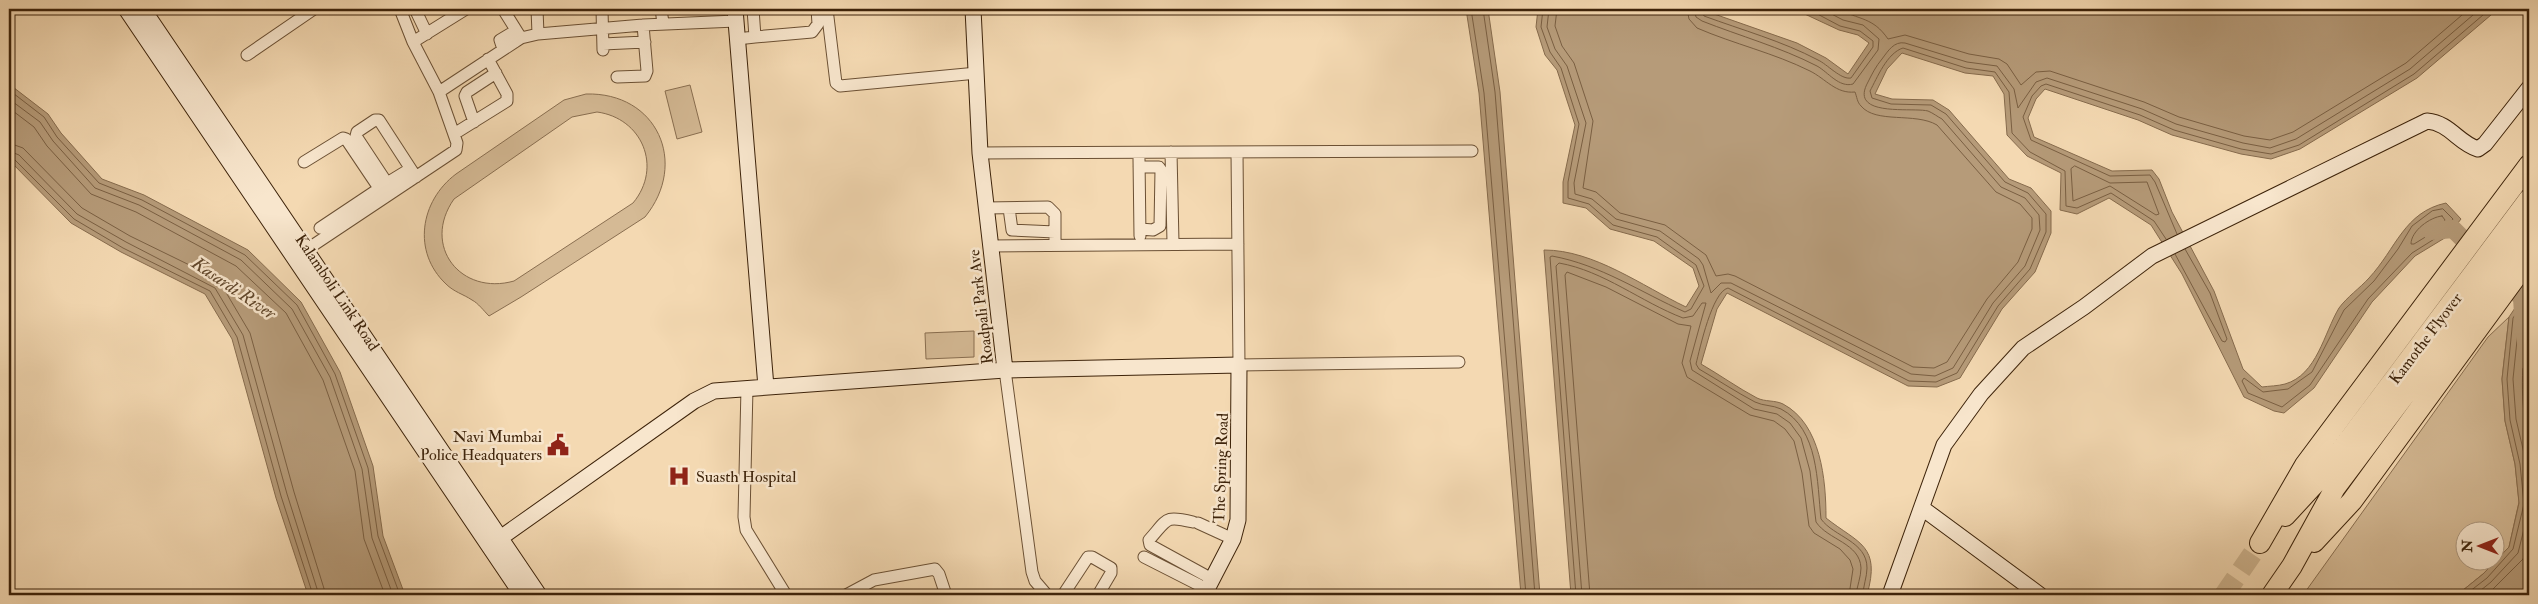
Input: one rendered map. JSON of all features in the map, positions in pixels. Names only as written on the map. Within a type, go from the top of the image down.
[{"type":"highway","points":[[2328,483],[2260,543],[2305,465],[2529,165]]},
{"type":"highway","name":"Kamothe Flyover","points":[[2328,483],[2529,199]]},
{"type":"highway","name":"Kamothe Flyover","points":[[2328,483],[2529,228]]},
{"type":"highway","points":[[2272,595],[2292,566],[2352,501],[2529,259]]},
{"type":"highway","points":[[2292,566],[2328,483]]},
{"type":"street","name":"Kalamboli Link Road","points":[[126,9],[495,542],[539,595]]},
{"type":"street","name":"Kalamboli Link Road","points":[[143,9],[306,250],[495,542],[522,595]]},
{"type":"street","points":[[247,55],[312,9]]},
{"type":"street","points":[[306,250],[342,220],[386,190],[456,150],[457,143],[439,92],[400,9]]},
{"type":"street","points":[[414,9],[427,34]]},
{"type":"street","points":[[414,42],[466,9]]},
{"type":"street","points":[[503,9],[518,40]]},
{"type":"street","points":[[537,9],[538,34]]},
{"type":"street","points":[[602,9],[603,47],[645,42]]},
{"type":"street","points":[[661,9],[666,23]]},
{"type":"street","points":[[666,23],[668,9]]},
{"type":"street","points":[[753,9],[755,37]]},
{"type":"street","points":[[737,38],[812,32],[818,24],[816,9]]},
{"type":"street","points":[[827,9],[836,84],[840,86],[977,73]]},
{"type":"street","name":"Roadpali Park Ave","points":[[972,9],[980,153],[1005,370],[1032,572],[1034,581],[1047,595]]},
{"type":"street","points":[[439,92],[518,40],[538,34],[735,15],[766,387]]},
{"type":"street","points":[[617,77],[645,76],[647,72],[644,25]]},
{"type":"street","points":[[454,134],[507,101],[507,94],[488,60]]},
{"type":"street","points":[[474,122],[465,96],[467,92],[496,73]]},
{"type":"street","points":[[1890,595],[1944,445],[1981,394],[2023,348],[2084,307],[2152,256],[2427,121],[2439,122],[2471,147],[2478,149],[2485,144],[2529,88]]},
{"type":"street","points":[[386,190],[356,136],[357,132],[375,120],[379,120],[413,173]]},
{"type":"street","points":[[304,162],[343,138],[386,190]]},
{"type":"street","points":[[980,153],[1472,151]]},
{"type":"street","points":[[1171,152],[1173,243]]},
{"type":"street","points":[[1237,152],[1239,365]]},
{"type":"street","points":[[1139,153],[1140,243]]},
{"type":"street","points":[[1139,167],[1159,167],[1161,170],[1160,226],[1153,230],[1140,229]]},
{"type":"street","points":[[986,208],[1048,208],[1055,214],[1056,245]]},
{"type":"street","points":[[1010,208],[1012,230],[1055,232]]},
{"type":"street","points":[[320,228],[342,220]]},
{"type":"street","points":[[990,246],[1140,243],[1238,244]]},
{"type":"street","points":[[495,542],[694,401],[714,391],[1005,370],[1459,362]]},
{"type":"street","name":"The Spring Road","points":[[1208,588],[1233,539],[1239,500],[1239,365]]},
{"type":"street","points":[[747,388],[744,517],[746,530],[786,595]]},
{"type":"street","points":[[1922,508],[2040,595]]},
{"type":"street","points":[[1208,588],[1150,545],[1149,540],[1167,519],[1172,517],[1196,523],[1233,539]]},
{"type":"street","points":[[1063,595],[1088,557],[1092,557],[1111,568],[1111,573],[1098,595]]},
{"type":"street","points":[[1144,557],[1208,588]]},
{"type":"street","points":[[846,595],[874,580],[935,569],[939,574],[946,595]]},
{"type":"shaded area","points":[[690,85],[702,132],[677,139],[665,91]]},
{"type":"shaded area","points":[[586,94],[611,96],[631,105],[647,118],[659,134],[664,154],[664,175],[658,196],[645,217],[489,316],[474,301],[449,287],[435,271],[428,257],[425,242],[428,212],[434,198],[456,174],[564,100]],"holes":[[[597,112],[613,116],[626,124],[636,134],[643,146],[647,160],[642,189],[633,203],[514,281],[495,284],[478,281],[463,274],[452,263],[445,250],[442,234],[445,217],[454,199],[572,117]]]},
{"type":"shaded area","points":[[2509,317],[2502,379],[2505,421],[2515,464],[2519,502],[2509,547],[2506,550],[2506,522],[2456,522],[2456,572],[2485,572],[2457,595],[2303,595],[2488,337]]},
{"type":"shaded area","points":[[974,331],[974,357],[926,359],[925,333]]},
{"type":"water","points":[[1466,9],[1488,9],[1500,92],[1540,595],[1521,595],[1479,93]]},
{"type":"water","points":[[1538,9],[1700,9],[1797,43],[1826,58],[1848,74],[1869,43],[1858,35],[1839,30],[1794,9],[2498,9],[2417,78],[2300,149],[2271,159],[2241,154],[2172,135],[2138,120],[2045,89],[2036,99],[2028,118],[2034,137],[2112,171],[2152,170],[2159,179],[2172,212],[2214,291],[2243,369],[2262,387],[2285,384],[2305,372],[2318,352],[2339,308],[2369,278],[2402,233],[2420,214],[2446,203],[2461,219],[2448,236],[2415,256],[2372,302],[2314,388],[2284,413],[2274,411],[2244,397],[2182,274],[2151,225],[2109,198],[2077,214],[2060,210],[2061,173],[2027,156],[2007,135],[2004,94],[1993,76],[1965,73],[1902,53],[1887,69],[1875,94],[1892,99],[1933,100],[1949,110],[2009,179],[2031,188],[2051,211],[2051,233],[2035,272],[2002,309],[1960,378],[1937,387],[1908,386],[1727,293],[1717,309],[1701,364],[1757,398],[1783,404],[1796,413],[1806,425],[1819,454],[1825,487],[1826,518],[1857,541],[1869,556],[1871,578],[1867,595],[1571,595],[1544,250],[1563,252],[1599,262],[1686,307],[1699,286],[1693,268],[1654,241],[1610,229],[1586,208],[1563,203],[1563,182],[1575,125],[1557,70],[1545,55],[1536,27]]},
{"type":"water","name":"Kasardi River","points":[[9,84],[48,114],[61,133],[102,179],[144,195],[248,250],[301,302],[340,372],[373,466],[383,536],[405,595],[308,595],[276,498],[232,339],[205,294],[121,252],[71,223],[9,160]]},
{"type":"water","points":[[2529,287],[2529,591],[2525,595],[2457,595],[2485,572],[2506,572],[2506,550],[2509,547],[2519,503],[2515,464],[2505,421],[2502,379],[2509,317]]},
{"type":"waterway","points":[[2431,231],[2453,229],[2479,255]]},
{"type":"waterway","points":[[2501,277],[2522,298],[2529,362]]},
{"type":"tunnel","points":[[2224,595],[2260,543]]},
{"type":"place","name":"Navi Mumbai Police Headquaters","points":[[558,445]]},
{"type":"place","name":"Suasth Hospital","points":[[679,476]]}]
